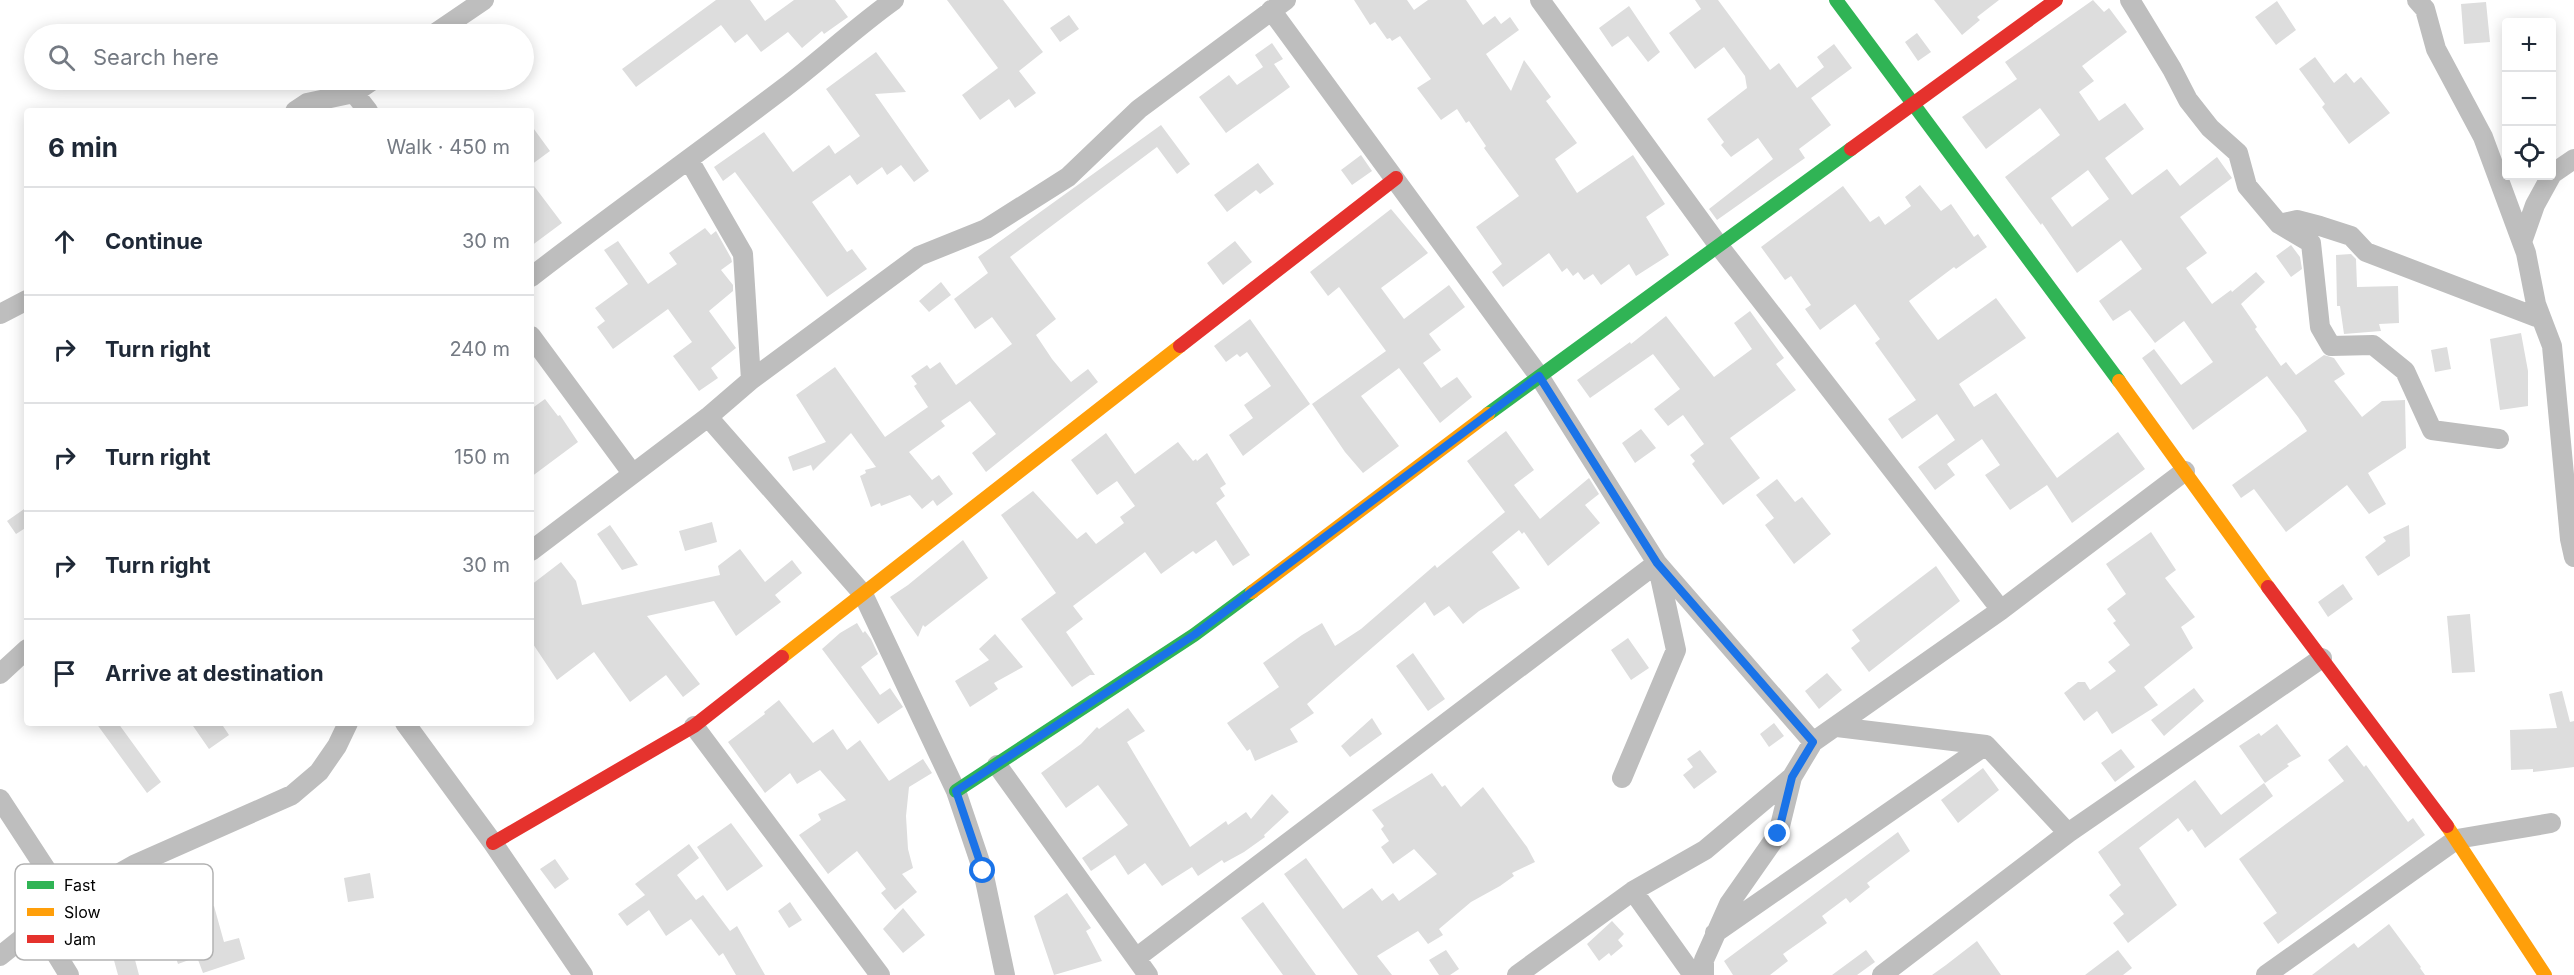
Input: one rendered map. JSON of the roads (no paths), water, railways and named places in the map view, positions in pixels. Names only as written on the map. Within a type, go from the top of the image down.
[{"type":"street","points":[[449,24],[484,0]]},
{"type":"street","points":[[534,275],[641,192],[689,160],[813,66],[872,6],[894,0]]},
{"type":"street","points":[[1540,0],[1719,246],[2001,610]]},
{"type":"street","points":[[1836,0],[2457,839],[2545,975]]},
{"type":"street","points":[[956,791],[1194,635],[1539,376],[2056,0]]},
{"type":"street","points":[[2130,0],[2188,100],[2210,128],[2238,153],[2247,186],[2279,224],[2311,243],[2320,327],[2331,346],[2373,345],[2405,370],[2432,430],[2499,439]]},
{"type":"street","points":[[2425,3],[2436,49],[2483,137],[2522,242],[2536,304],[2552,346],[2570,539],[2574,558]]},
{"type":"street","points":[[534,550],[708,417],[751,380],[919,256],[986,229],[1068,177],[1139,109],[1279,5],[1395,178],[1539,376],[1657,563],[1813,742]]},
{"type":"street","points":[[300,108],[307,103],[354,93],[358,90]]},
{"type":"street","points":[[354,93],[366,108]]},
{"type":"street","points":[[2556,172],[2574,159]]},
{"type":"street","points":[[689,160],[743,254],[751,380]]},
{"type":"street","points":[[493,843],[694,726],[1395,178]]},
{"type":"street","points":[[2522,242],[2535,205],[2548,180]]},
{"type":"street","points":[[2279,224],[2297,220],[2350,236],[2366,252],[2536,317],[2536,304]]},
{"type":"street","points":[[0,314],[24,302]]},
{"type":"street","points":[[534,340],[632,474]]},
{"type":"street","points":[[708,417],[863,594],[956,791],[983,871],[1005,975]]},
{"type":"street","points":[[1704,975],[1704,960],[1715,933],[1729,904],[1778,834],[1792,777],[1813,742],[2001,610],[2185,471]]},
{"type":"street","points":[[1622,778],[1676,650],[1657,563]]},
{"type":"street","points":[[1136,958],[1657,563]]},
{"type":"street","points":[[0,674],[24,653]]},
{"type":"street","points":[[1882,975],[2068,833],[2322,658]]},
{"type":"street","points":[[136,864],[292,795],[319,772],[338,746],[347,726]]},
{"type":"street","points":[[407,726],[493,843],[583,975]]},
{"type":"street","points":[[694,726],[880,975]]},
{"type":"street","points":[[1837,727],[1986,745],[2068,833]]},
{"type":"street","points":[[1715,933],[1986,745]]},
{"type":"street","points":[[997,765],[1148,975]]},
{"type":"street","points":[[1517,975],[1633,891],[1705,850],[1792,777]]},
{"type":"street","points":[[0,799],[42,864]]},
{"type":"street","points":[[2266,975],[2457,839],[2551,823]]},
{"type":"street","points":[[1633,891],[1693,975]]},
{"type":"street","points":[[0,956],[15,944]]},
{"type":"street","points":[[60,960],[69,975]]}]
